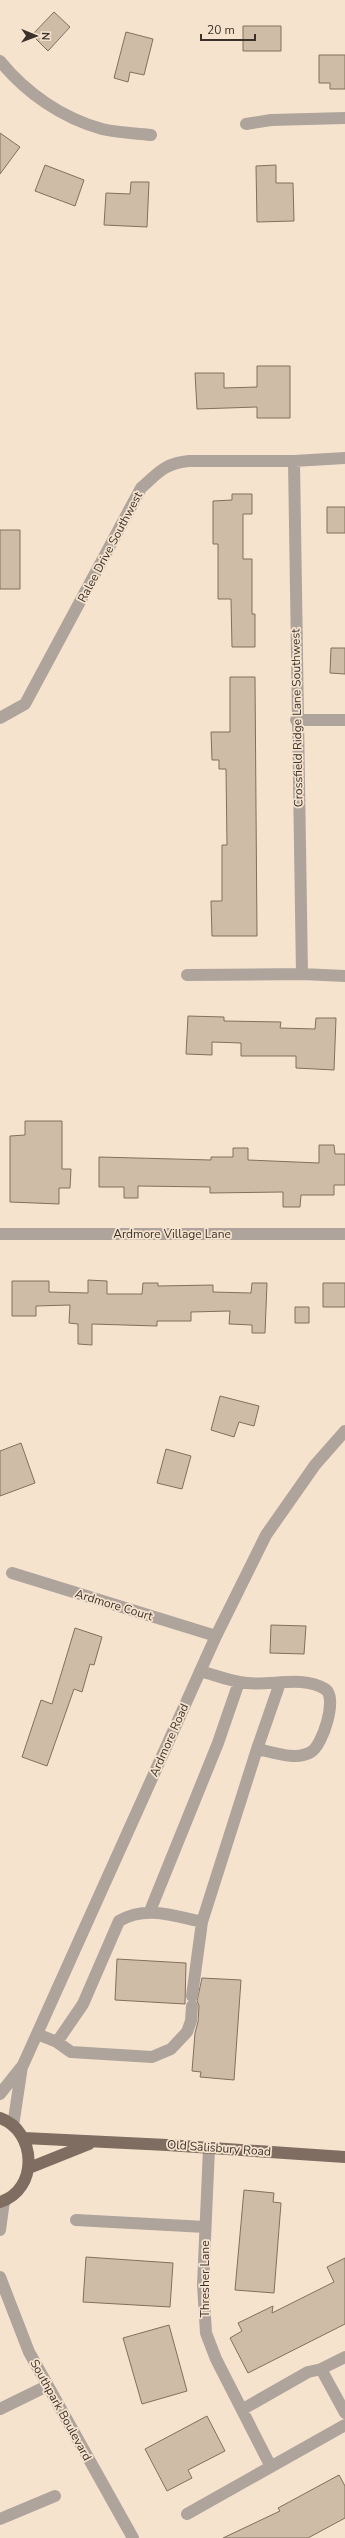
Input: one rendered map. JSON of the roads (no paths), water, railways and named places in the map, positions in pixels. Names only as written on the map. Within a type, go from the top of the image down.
[{"type":"main road","points":[[0,2118],[13,2126],[24,2138],[29,2153],[29,2168],[24,2181],[16,2193],[2,2201]]},
{"type":"main road","name":"Old Salisbury Road","points":[[24,2138],[345,2157]]},
{"type":"main road","name":"Old Salisbury Road","points":[[29,2168],[94,2142]]},
{"type":"street","points":[[0,61],[29,91],[66,116],[103,129],[151,135]]},
{"type":"street","points":[[246,124],[271,120],[345,118]]},
{"type":"street","name":"Ralee Drive Southwest","points":[[0,718],[25,704],[141,488],[159,472],[173,462],[294,461],[345,458]]},
{"type":"street","name":"Crossfield Ridge Lane Southwest","points":[[294,461],[296,720],[302,974]]},
{"type":"street","points":[[296,720],[345,720]]},
{"type":"street","points":[[187,975],[302,974],[345,976]]},
{"type":"street","name":"Ardmore Village Lane","points":[[0,1234],[345,1234]]},
{"type":"street","name":"Ardmore Road","points":[[0,2094],[23,2065],[216,1636],[266,1535],[315,1465],[345,1431]]},
{"type":"street","name":"Ardmore Court","points":[[12,1573],[216,1636]]},
{"type":"street","points":[[200,1671],[239,1682],[308,1682],[327,1690],[331,1698],[328,1719],[317,1746],[311,1752],[289,1756],[257,1749]]},
{"type":"street","points":[[150,1911],[218,1743],[239,1682]]},
{"type":"street","points":[[37,2034],[57,2042],[71,2052],[152,2057],[171,2049],[187,2032],[191,2021],[192,2001],[202,1922],[257,1749],[280,1683]]},
{"type":"street","points":[[57,2042],[80,2011],[119,1921],[130,1915],[150,1911],[202,1922]]},
{"type":"street","name":"Ardmore Road","points":[[13,2126],[23,2065]]},
{"type":"street","name":"Thresher Lane","points":[[209,2148],[203,2285],[206,2333],[216,2359],[243,2409],[271,2467]]},
{"type":"street","points":[[0,2230],[2,2201]]},
{"type":"street","points":[[76,2220],[206,2227]]},
{"type":"street","name":"Southpark Boulevard","points":[[0,2277],[29,2352],[133,2538]]},
{"type":"street","points":[[243,2409],[308,2372],[322,2369],[345,2357]]},
{"type":"street","points":[[322,2369],[345,2413]]},
{"type":"street","points":[[0,2409],[47,2386]]},
{"type":"street","points":[[187,2514],[345,2425]]},
{"type":"street","points":[[0,2519],[56,2496]]}]
